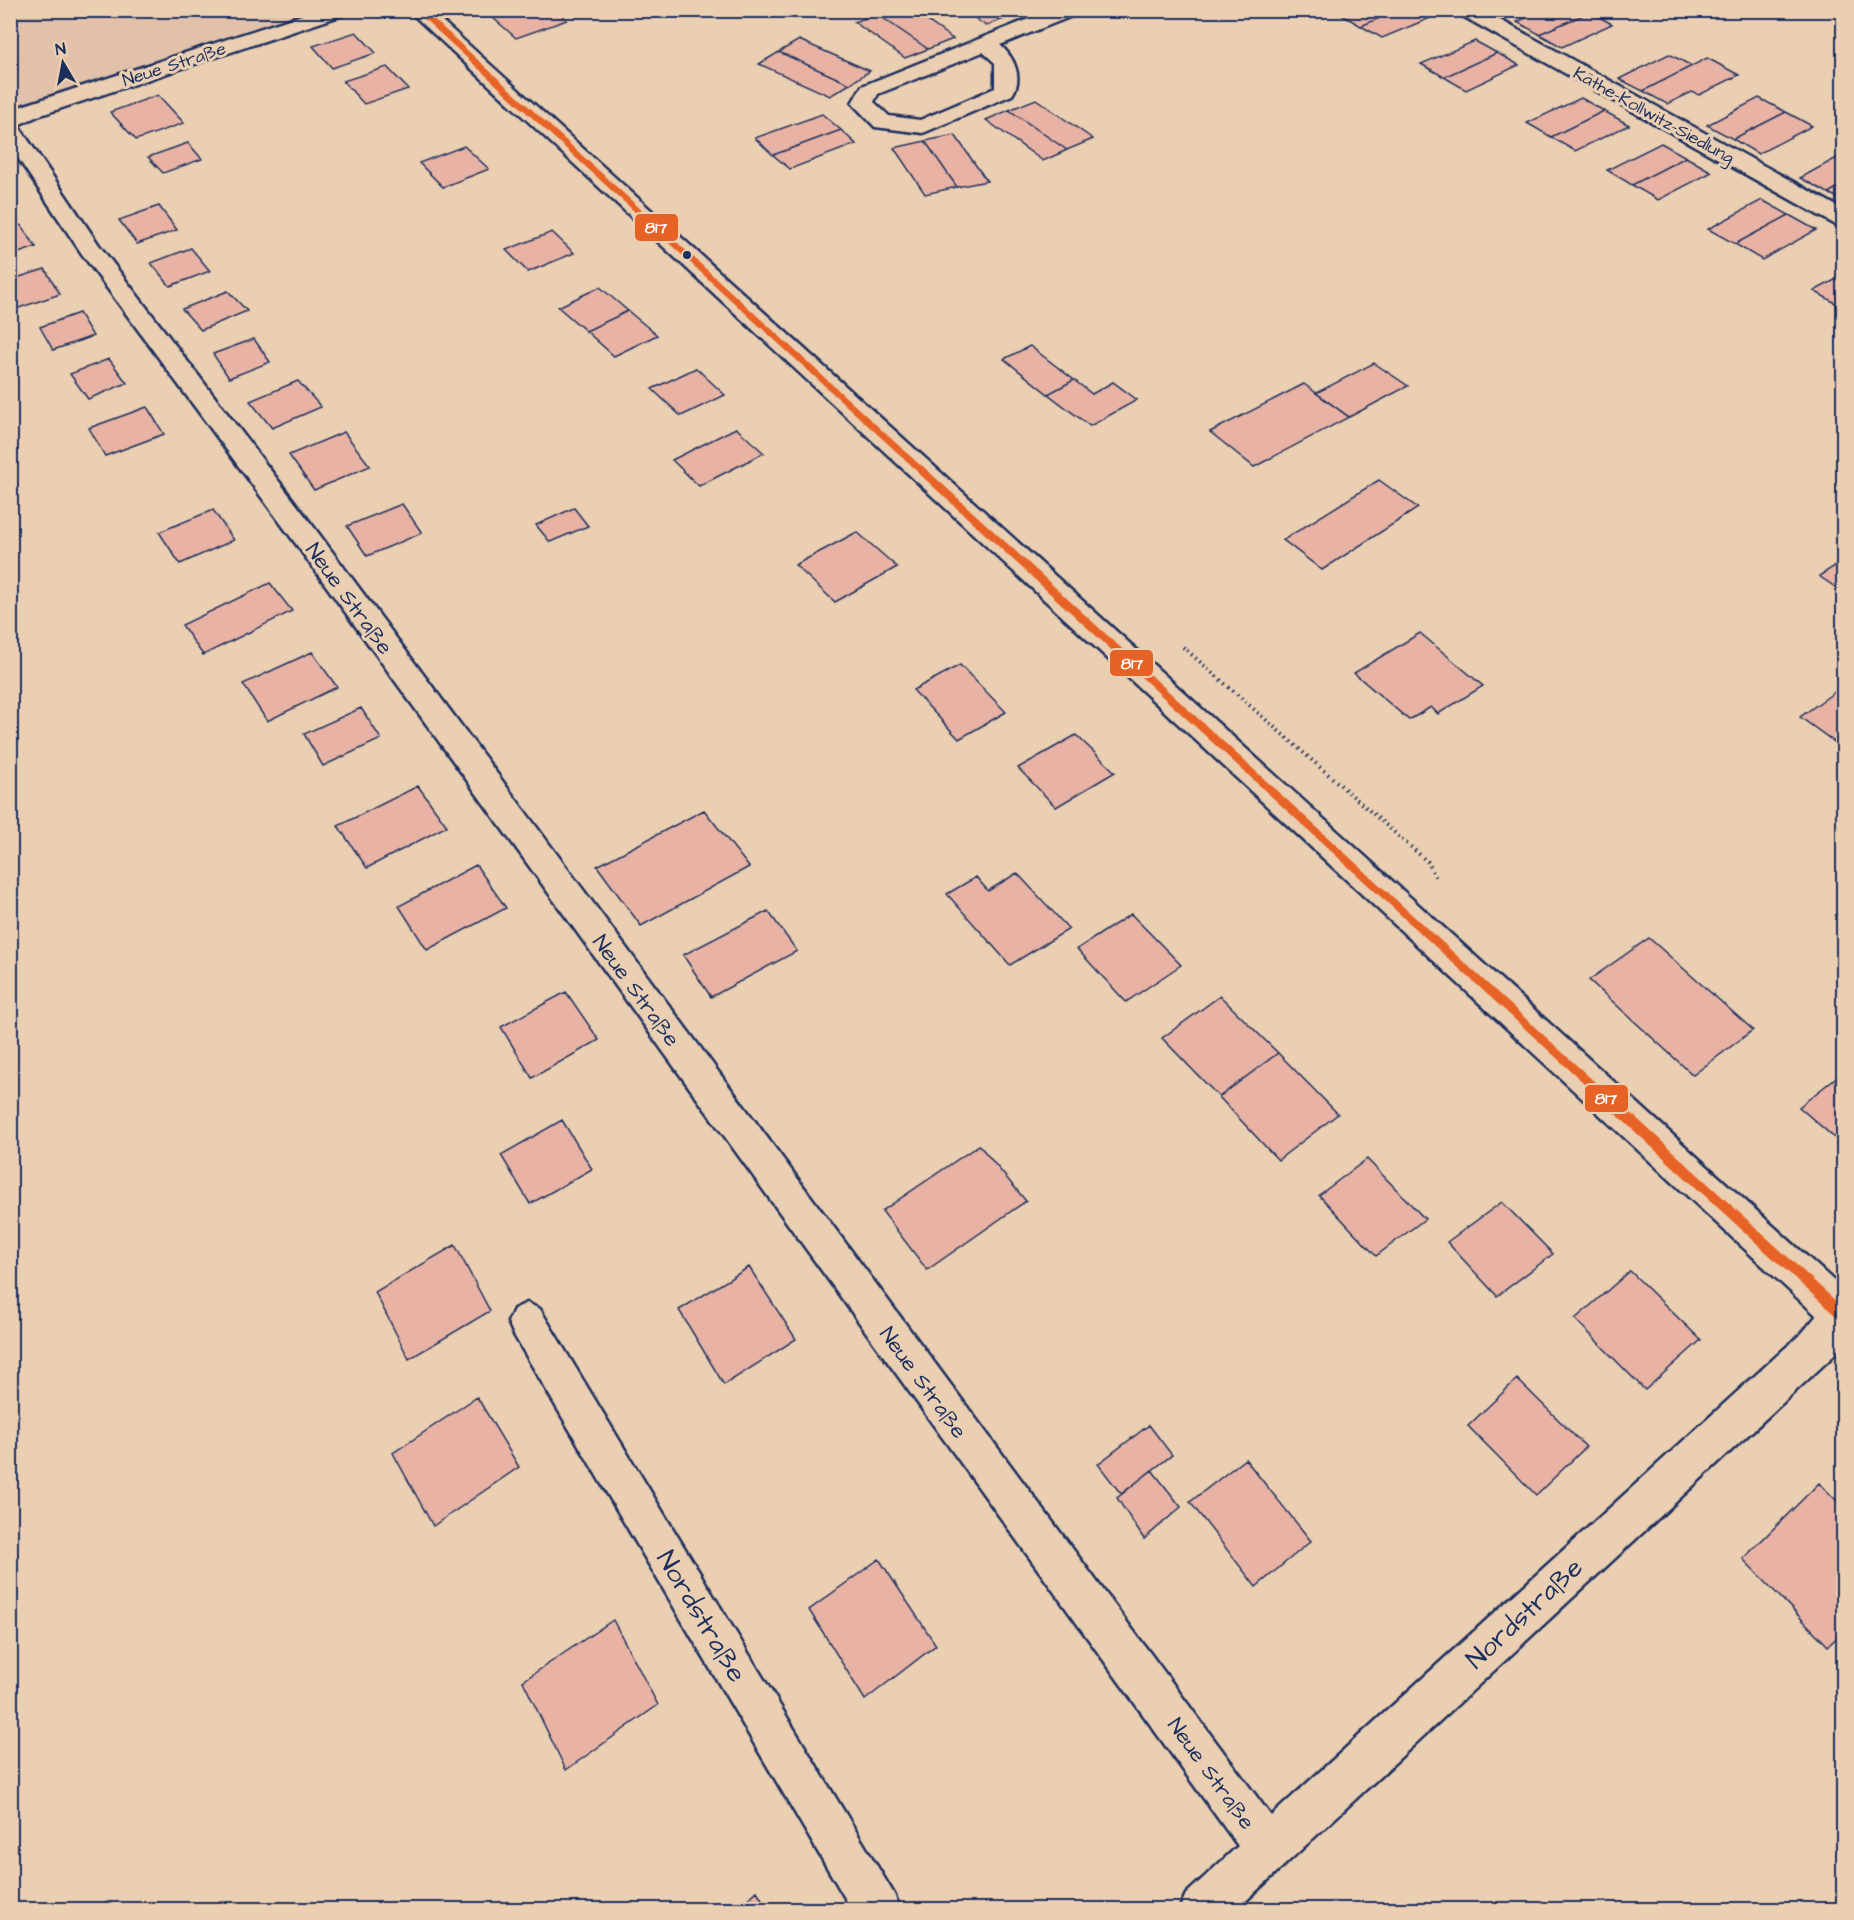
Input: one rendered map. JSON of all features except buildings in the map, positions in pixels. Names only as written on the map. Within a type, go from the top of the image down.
[{"type":"street","name":"Neue Straße","points":[[10,120],[30,111],[339,10]]},
{"type":"street","points":[[418,10],[1843,1313]]},
{"type":"street","points":[[986,44],[1001,54],[1008,71],[1005,91],[922,127],[883,122],[863,104],[869,90],[1070,10]]},
{"type":"street","name":"Käthe-Kollwitz-Siedlung","points":[[1466,10],[1844,220]]},
{"type":"street","name":"Neue Straße","points":[[10,129],[90,249],[306,537],[1267,1848]]},
{"type":"street","name":"Nordstraße","points":[[1202,1910],[1817,1344],[1843,1313]]},
{"type":"street","name":"Nordstraße","points":[[527,1322],[878,1910]]},
{"type":"shaded area","points":[[11,10],[310,11],[11,108]]},
{"type":"transit line","name":"817","points":[[419,10],[1844,1316]]}]
